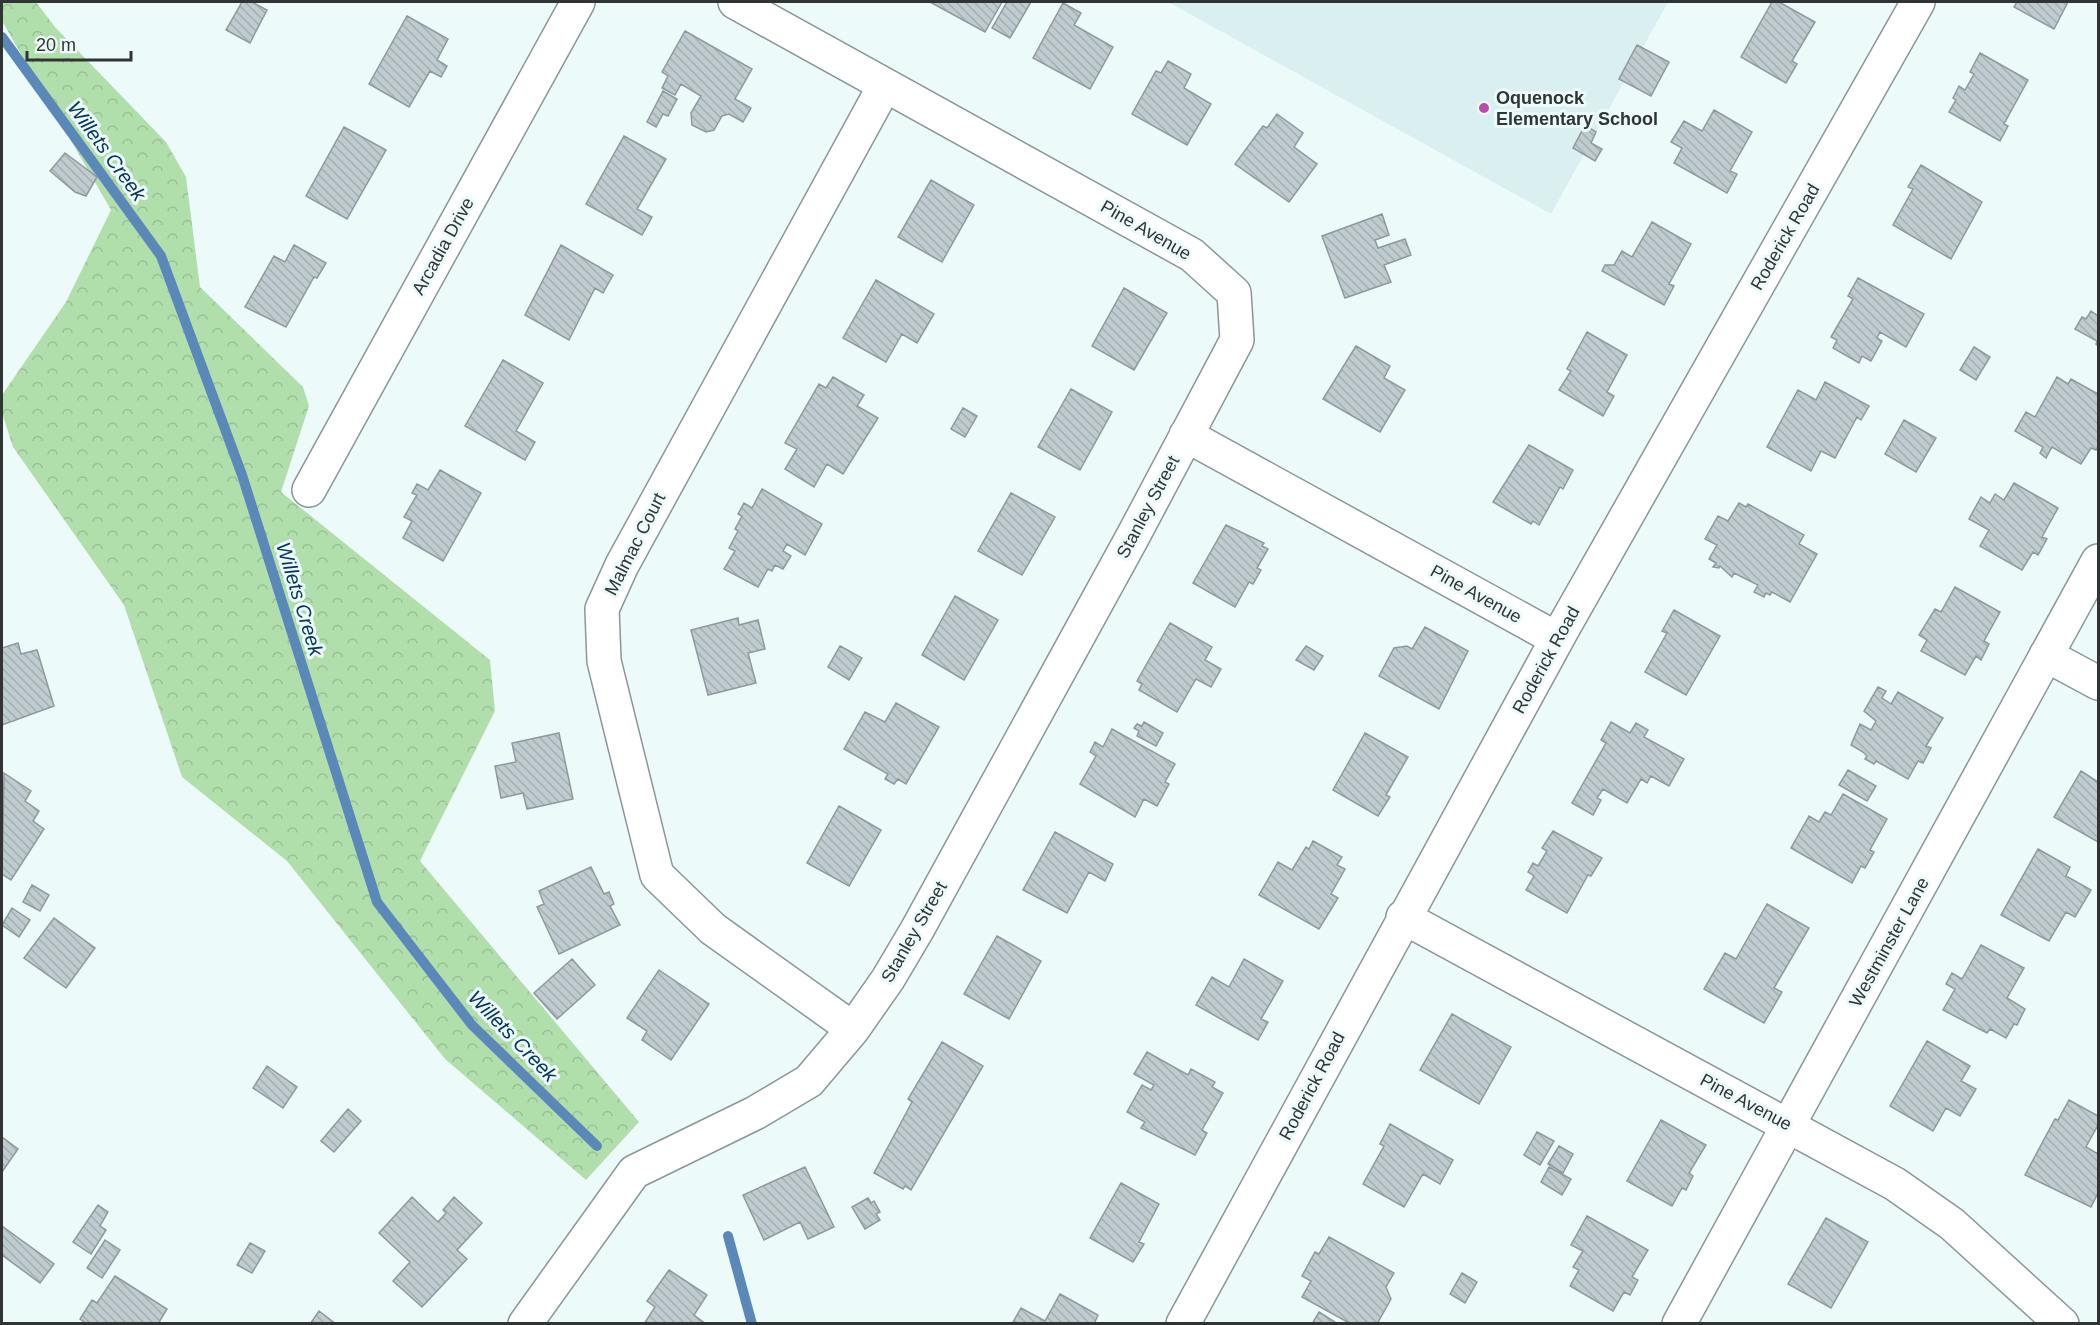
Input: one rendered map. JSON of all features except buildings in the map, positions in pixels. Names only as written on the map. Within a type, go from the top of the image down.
[{"type":"street","name":"Arcadia Drive","points":[[309,490],[578,2]]},
{"type":"street","name":"Pine Avenue","points":[[735,2],[1192,255],[1234,293],[1237,340],[1186,435],[1557,639]]},
{"type":"street","name":"Roderick Road","points":[[1183,1323],[1557,639],[1918,2]]},
{"type":"street","name":"Malmac Court","points":[[853,1029],[713,928],[657,875],[604,661],[602,609],[622,565],[885,85]]},
{"type":"street","name":"Stanley Street","points":[[525,1323],[634,1172],[755,1113],[809,1081],[853,1029],[888,979],[917,930],[1186,435]]},
{"type":"street","name":"Westminster Lane","points":[[1679,1323],[2098,561]]},
{"type":"street","points":[[2046,655],[2098,683]]},
{"type":"street","name":"Pine Avenue","points":[[1403,917],[1895,1184],[1953,1224],[2062,1323]]},
{"type":"shaded area","name":"Oquenock Elementary School","points":[[1168,2],[1668,2],[1551,214]]},
{"type":"green space","points":[[2,2],[36,2],[55,27],[166,142],[186,177],[200,287],[303,387],[309,406],[281,492],[490,660],[495,711],[420,861],[639,1122],[586,1180],[445,1059],[287,861],[182,777],[124,605],[13,447],[2,413],[2,395],[66,302],[111,210],[2,21]]},
{"type":"waterway","name":"Willets Creek","points":[[2,37],[161,256],[242,475],[377,902],[472,1025],[597,1146]]},
{"type":"waterway","name":"Willets Creek","points":[[728,1236],[752,1324]]},
{"type":"place","name":"Oquenock Elementary School","points":[[1484,108]]}]
